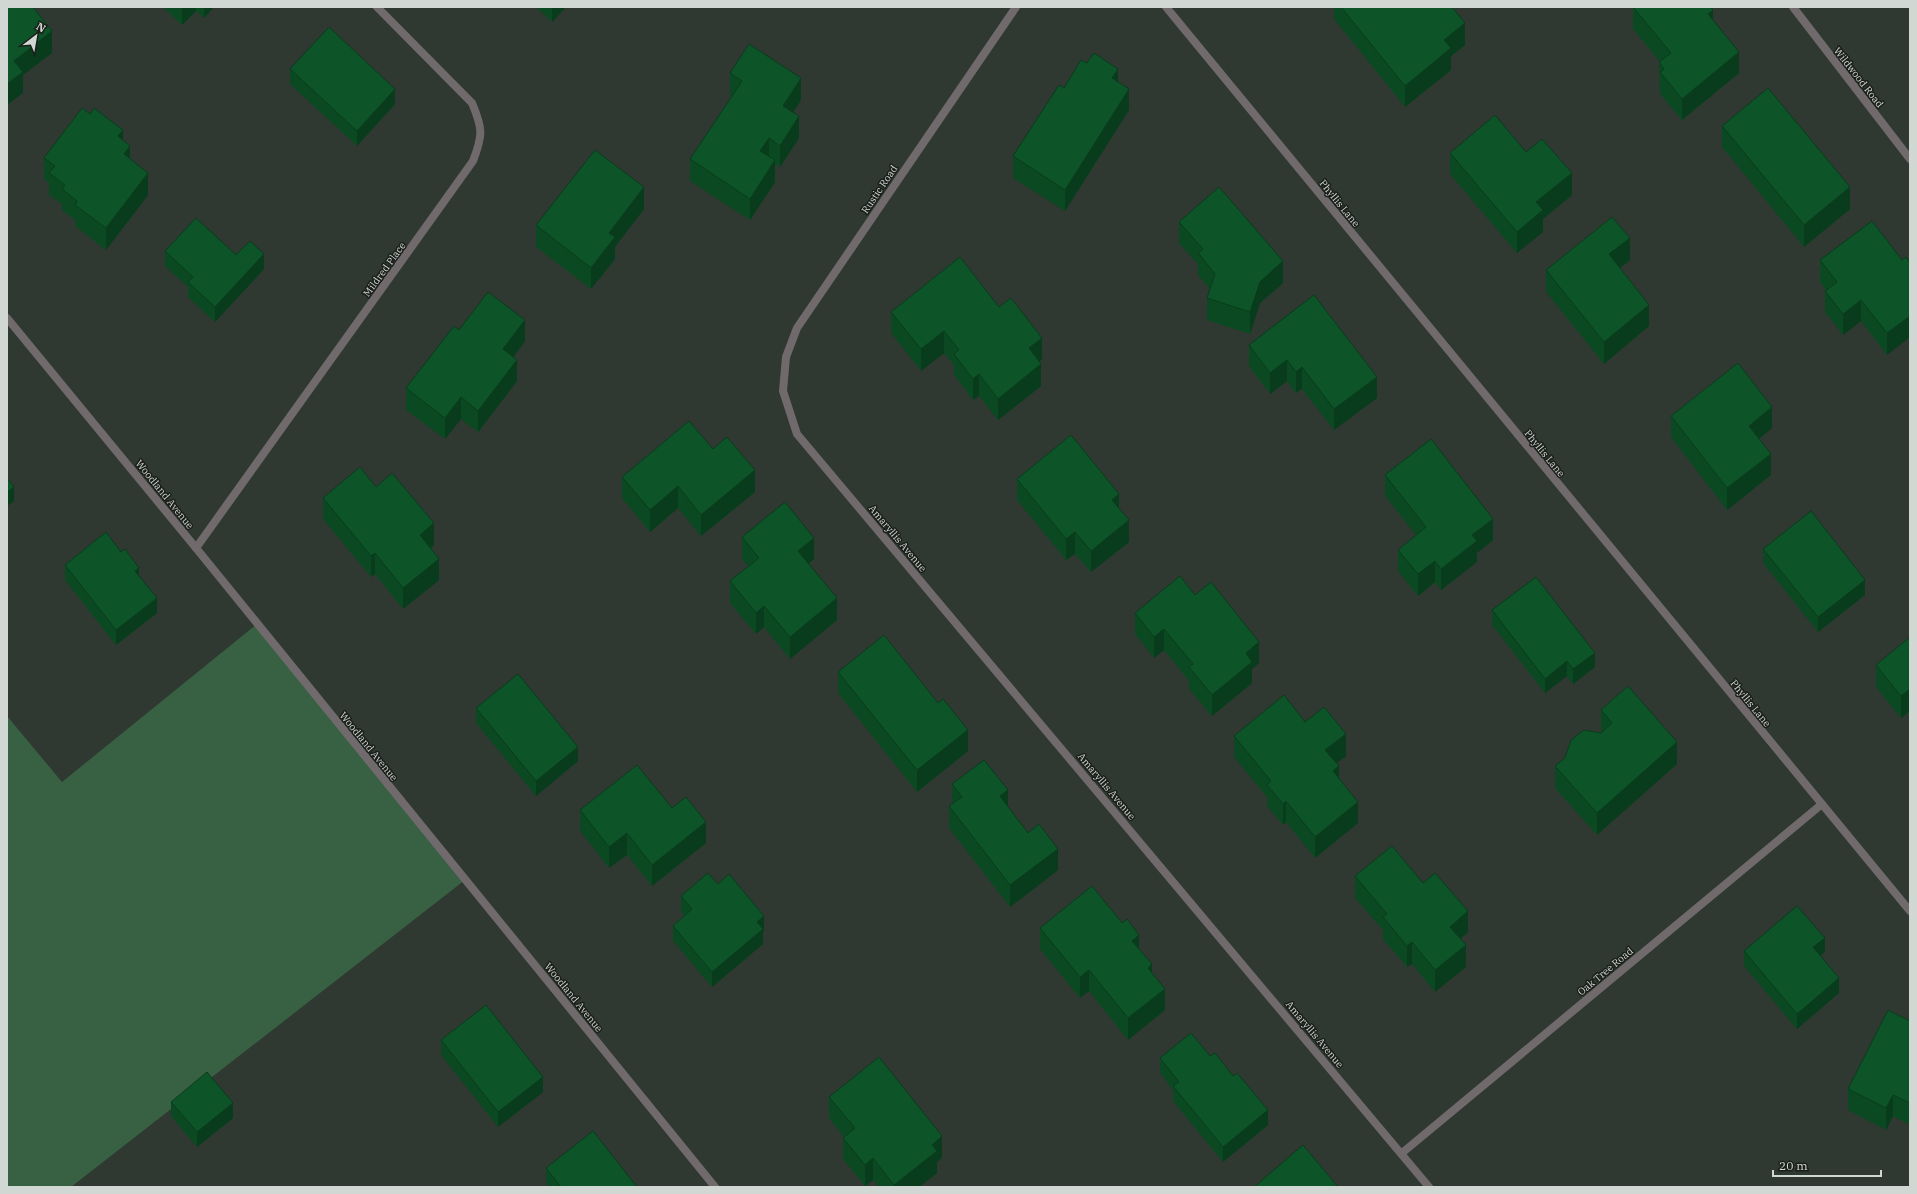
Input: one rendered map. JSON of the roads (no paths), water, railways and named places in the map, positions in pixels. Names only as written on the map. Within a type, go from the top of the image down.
[{"type":"street","name":"Mildred Place","points":[[196,548],[473,161],[481,140],[480,122],[472,103],[377,7]]},
{"type":"street","name":"Rustic Road","points":[[783,391],[786,357],[797,328],[1016,7]]},
{"type":"street","name":"Phyllis Lane","points":[[1166,7],[1910,911]]},
{"type":"street","name":"Wildwood Road","points":[[1793,7],[1910,159]]},
{"type":"street","name":"Woodland Avenue","points":[[7,318],[196,548],[715,1187]]},
{"type":"street","name":"Amaryllis Avenue","points":[[783,391],[798,434],[1429,1187]]},
{"type":"street","name":"Oak Tree Road","points":[[1402,1153],[1822,804]]}]
